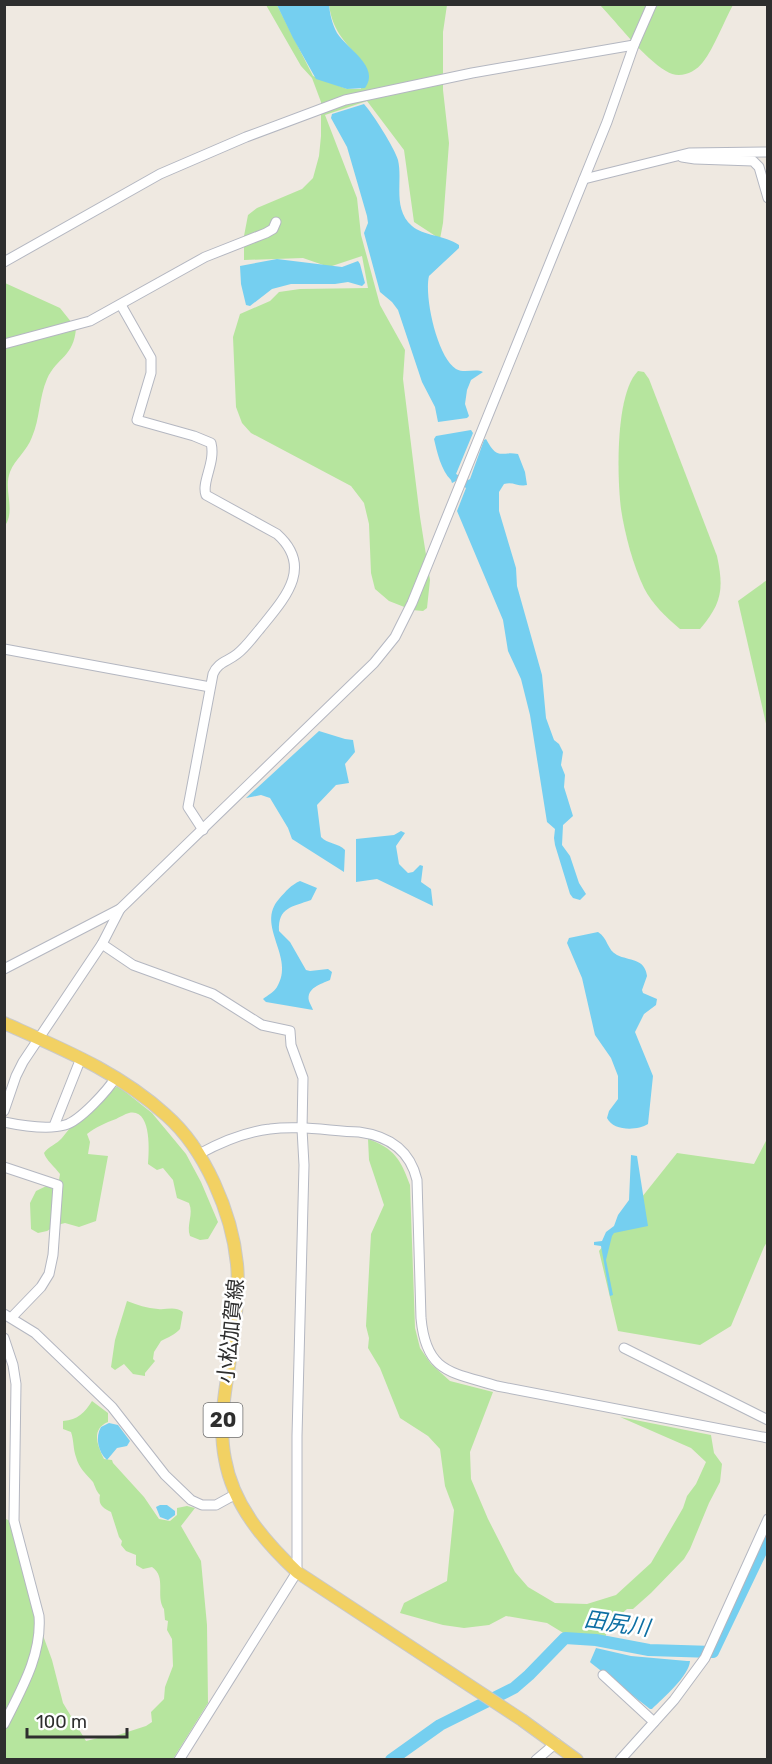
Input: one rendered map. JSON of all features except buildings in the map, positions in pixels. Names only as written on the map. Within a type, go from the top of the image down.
[{"type":"main road","name":"小松加賀線","points":[[4,1023],[81,1058],[130,1085],[167,1115],[185,1134],[199,1154],[218,1191],[237,1265],[235,1324],[226,1381],[222,1430],[225,1459],[236,1494],[251,1521],[272,1548],[297,1572],[556,1743],[577,1760]]},
{"type":"street","points":[[4,969],[120,909],[385,651],[395,637],[412,603],[490,413],[652,4]]},
{"type":"street","points":[[4,262],[160,174],[235,142],[345,100],[472,73],[634,45]]},
{"type":"street","points":[[584,178],[689,153],[768,152]]},
{"type":"street","points":[[680,156],[695,159],[753,160],[759,167],[768,198]]},
{"type":"street","points":[[4,344],[81,324],[121,305],[205,257],[266,233],[273,228],[276,222]]},
{"type":"street","points":[[121,305],[152,358],[151,373],[137,420],[211,443],[213,456],[204,489],[206,495],[277,534],[294,555],[294,578],[286,596],[248,644],[235,656],[218,664],[215,668],[188,807],[203,830]]},
{"type":"street","points":[[4,649],[210,687]]},
{"type":"street","points":[[4,1111],[16,1076],[38,1038],[102,944],[120,909]]},
{"type":"street","points":[[102,944],[133,965],[213,994],[262,1025],[291,1031],[291,1045],[303,1078],[304,1165],[297,1424],[297,1572],[179,1760]]},
{"type":"street","points":[[54,1126],[81,1058]]},
{"type":"street","points":[[4,1122],[36,1127],[64,1126],[76,1119],[110,1087],[116,1077]]},
{"type":"street","points":[[199,1154],[242,1135],[271,1129],[359,1132],[380,1137],[403,1151],[411,1161],[417,1180],[422,1333],[427,1350],[435,1361],[458,1376],[497,1386],[768,1438]]},
{"type":"street","points":[[4,1167],[58,1185],[54,1255],[49,1274],[41,1287],[8,1315],[37,1335],[112,1407],[165,1475],[185,1495],[202,1505],[216,1505],[236,1494]]},
{"type":"street","points":[[4,1338],[13,1365],[16,1384],[14,1521],[39,1616],[40,1631],[36,1654],[4,1724]]},
{"type":"street","points":[[624,1348],[768,1420]]},
{"type":"street","points":[[4,1383],[16,1384]]},
{"type":"street","points":[[620,1760],[674,1701],[705,1658],[768,1519]]},
{"type":"street","points":[[603,1675],[654,1722]]},
{"type":"street","points":[[536,1760],[556,1743]]},
{"type":"green space","points":[[266,5],[277,5],[313,76],[347,89],[361,89],[365,65],[338,31],[329,5],[447,5],[443,32],[443,90],[449,143],[440,239],[414,222],[404,150],[367,101],[325,115],[357,198],[361,235],[380,305],[405,350],[403,379],[430,580],[427,608],[423,611],[412,610],[389,601],[375,589],[371,573],[369,524],[364,503],[351,486],[251,433],[242,423],[236,407],[233,337],[240,314],[270,301],[279,292],[300,289],[368,288],[362,256],[329,267],[303,258],[244,260],[244,236],[248,215],[257,208],[302,189],[313,178],[321,136],[321,102],[312,78],[301,66]]},
{"type":"green space","points":[[600,5],[733,5],[703,62],[691,72],[676,75],[657,65]]},
{"type":"green space","points":[[5,283],[60,308],[76,328],[75,338],[69,351],[47,379],[37,423],[30,442],[10,472],[8,486],[10,506],[5,526]]},
{"type":"green space","points":[[638,371],[644,372],[649,379],[717,556],[720,578],[719,595],[713,611],[700,629],[680,629],[656,605],[640,579],[627,539],[621,509],[619,437],[625,398]]},
{"type":"green space","points":[[767,580],[767,728],[738,601]]},
{"type":"green space","points":[[118,1086],[152,1113],[186,1154],[218,1222],[208,1239],[200,1240],[190,1236],[189,1203],[177,1198],[173,1180],[163,1168],[157,1170],[148,1164],[148,1132],[142,1117],[136,1113],[126,1114],[87,1134],[90,1142],[88,1154],[108,1156],[96,1221],[79,1227],[65,1223],[38,1233],[31,1229],[30,1203],[36,1191],[59,1180],[60,1174],[44,1153],[60,1140],[95,1103]]},
{"type":"green space","points":[[368,1139],[384,1146],[395,1156],[410,1185],[415,1328],[420,1348],[431,1364],[450,1381],[493,1392],[470,1452],[471,1479],[515,1572],[528,1587],[555,1603],[587,1604],[616,1595],[651,1563],[683,1508],[687,1496],[696,1484],[706,1462],[691,1448],[620,1417],[711,1435],[714,1453],[722,1464],[720,1482],[690,1549],[684,1559],[651,1593],[633,1609],[627,1609],[610,1624],[605,1638],[565,1634],[547,1623],[506,1616],[489,1625],[464,1628],[443,1625],[400,1613],[404,1603],[447,1581],[454,1510],[445,1486],[440,1449],[428,1436],[400,1418],[380,1368],[368,1348],[369,1338],[366,1326],[371,1234],[384,1205],[369,1160]]},
{"type":"green space","points":[[767,1139],[767,1242],[731,1326],[700,1345],[618,1331],[599,1251],[677,1153],[754,1164]]},
{"type":"green space","points":[[127,1301],[150,1308],[174,1309],[183,1312],[180,1329],[161,1341],[154,1352],[155,1361],[145,1376],[133,1374],[124,1364],[115,1370],[111,1367],[115,1340]]},
{"type":"green space","points":[[92,1401],[108,1413],[108,1422],[97,1433],[99,1448],[104,1459],[112,1460],[144,1497],[159,1519],[170,1521],[177,1515],[177,1508],[187,1506],[195,1508],[181,1526],[201,1561],[207,1625],[208,1703],[173,1759],[5,1759],[4,1518],[10,1521],[30,1600],[52,1660],[63,1703],[86,1741],[115,1736],[152,1722],[151,1712],[164,1699],[165,1687],[173,1666],[172,1639],[167,1630],[168,1621],[165,1620],[160,1598],[159,1576],[152,1567],[143,1569],[136,1565],[136,1555],[126,1551],[121,1545],[122,1541],[111,1512],[102,1506],[100,1495],[93,1482],[77,1461],[71,1432],[63,1429],[63,1421],[80,1415]]},
{"type":"water","points":[[277,5],[329,5],[337,33],[366,65],[369,80],[365,88],[347,89],[316,79]]},
{"type":"water","points":[[364,104],[383,131],[398,160],[400,203],[406,219],[417,229],[459,245],[459,248],[429,276],[428,297],[438,340],[449,362],[459,370],[483,372],[471,380],[467,390],[465,404],[469,416],[467,418],[438,422],[435,407],[422,382],[398,310],[380,292],[364,233],[368,223],[367,216],[347,147],[331,118],[332,114]]},
{"type":"water","points":[[277,259],[342,267],[358,261],[365,283],[362,286],[348,282],[291,284],[272,289],[250,306],[246,305],[240,266]]},
{"type":"water","points":[[471,430],[473,433],[456,474],[470,479],[486,439],[497,453],[518,454],[525,472],[527,485],[504,484],[499,492],[499,511],[516,568],[517,586],[542,675],[546,718],[554,740],[563,752],[561,765],[565,775],[564,787],[573,816],[563,825],[562,845],[570,856],[579,883],[586,894],[580,900],[573,898],[570,894],[555,845],[555,829],[547,822],[530,715],[521,679],[508,651],[503,620],[457,511],[466,488],[456,481],[452,483],[442,466],[434,439],[436,436]]},
{"type":"water","points":[[319,731],[353,740],[355,752],[345,764],[349,783],[336,785],[317,805],[321,837],[345,850],[344,872],[292,839],[270,798],[261,795],[246,798]]},
{"type":"water","points":[[401,831],[405,833],[396,846],[399,864],[408,873],[413,872],[420,865],[423,866],[421,882],[431,889],[433,906],[377,879],[356,882],[356,839],[394,835]]},
{"type":"water","points":[[300,881],[317,888],[311,900],[284,912],[279,923],[279,931],[290,942],[306,970],[328,969],[332,972],[330,980],[315,987],[310,993],[309,1001],[313,1010],[266,1002],[263,999],[276,989],[282,976],[280,953],[271,920],[273,909],[286,891]]},
{"type":"water","points":[[598,932],[614,953],[643,966],[647,976],[643,993],[657,999],[656,1005],[644,1014],[635,1032],[653,1076],[648,1124],[638,1128],[620,1127],[607,1118],[618,1099],[618,1076],[611,1058],[595,1035],[582,978],[567,943],[569,938]]},
{"type":"water","points":[[631,1155],[637,1156],[648,1226],[614,1233],[612,1236],[606,1260],[613,1295],[610,1296],[601,1246],[594,1245],[594,1242],[602,1241],[629,1200]]},
{"type":"water","points":[[109,1423],[118,1425],[130,1441],[127,1446],[117,1448],[107,1460],[101,1453],[98,1440],[101,1427]]},
{"type":"water","points":[[167,1505],[175,1511],[175,1515],[168,1520],[160,1517],[156,1507]]},
{"type":"water","points":[[596,1648],[631,1656],[690,1661],[689,1667],[669,1693],[650,1709],[590,1662]]},
{"type":"waterway","name":"田尻川","points":[[391,1760],[440,1725],[514,1688],[565,1638],[596,1640],[649,1650],[713,1652],[768,1537]]}]
